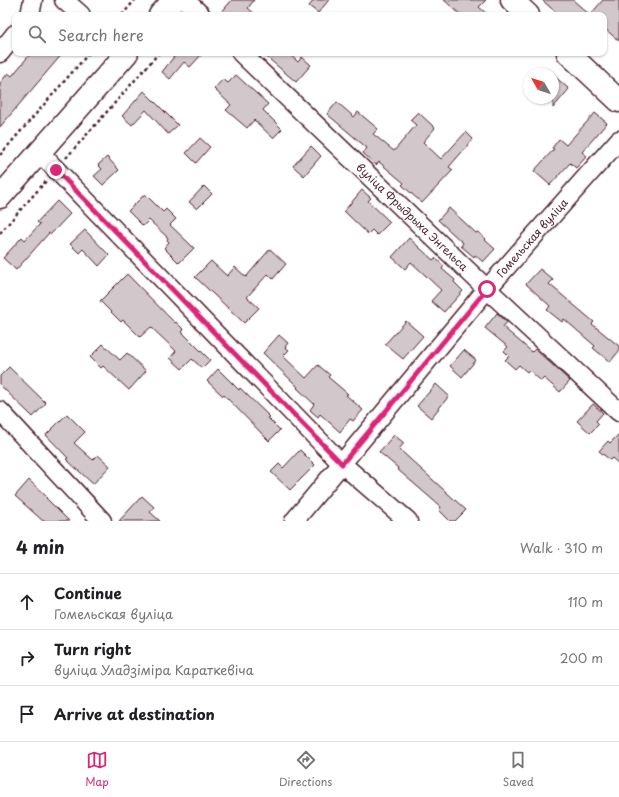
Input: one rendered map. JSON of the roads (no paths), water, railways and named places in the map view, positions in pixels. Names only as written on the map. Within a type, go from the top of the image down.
[{"type":"main road","points":[[163,12],[174,0]]},
{"type":"main road","points":[[512,0],[525,12]]},
{"type":"main road","points":[[0,197],[124,56]]},
{"type":"main road","points":[[571,56],[619,101]]},
{"type":"street","points":[[31,12],[33,0]]},
{"type":"street","points":[[64,0],[78,12]]},
{"type":"street","points":[[186,0],[198,12]]},
{"type":"street","points":[[0,53],[12,38]]},
{"type":"street","name":"вуліца Фрыдрыха Энгельса","points":[[244,56],[487,289],[619,412]]},
{"type":"street","name":"Гомельская вуліца","points":[[294,521],[487,289],[619,140]]},
{"type":"street","points":[[39,152],[342,464],[408,521]]},
{"type":"street","points":[[0,411],[102,521]]}]
